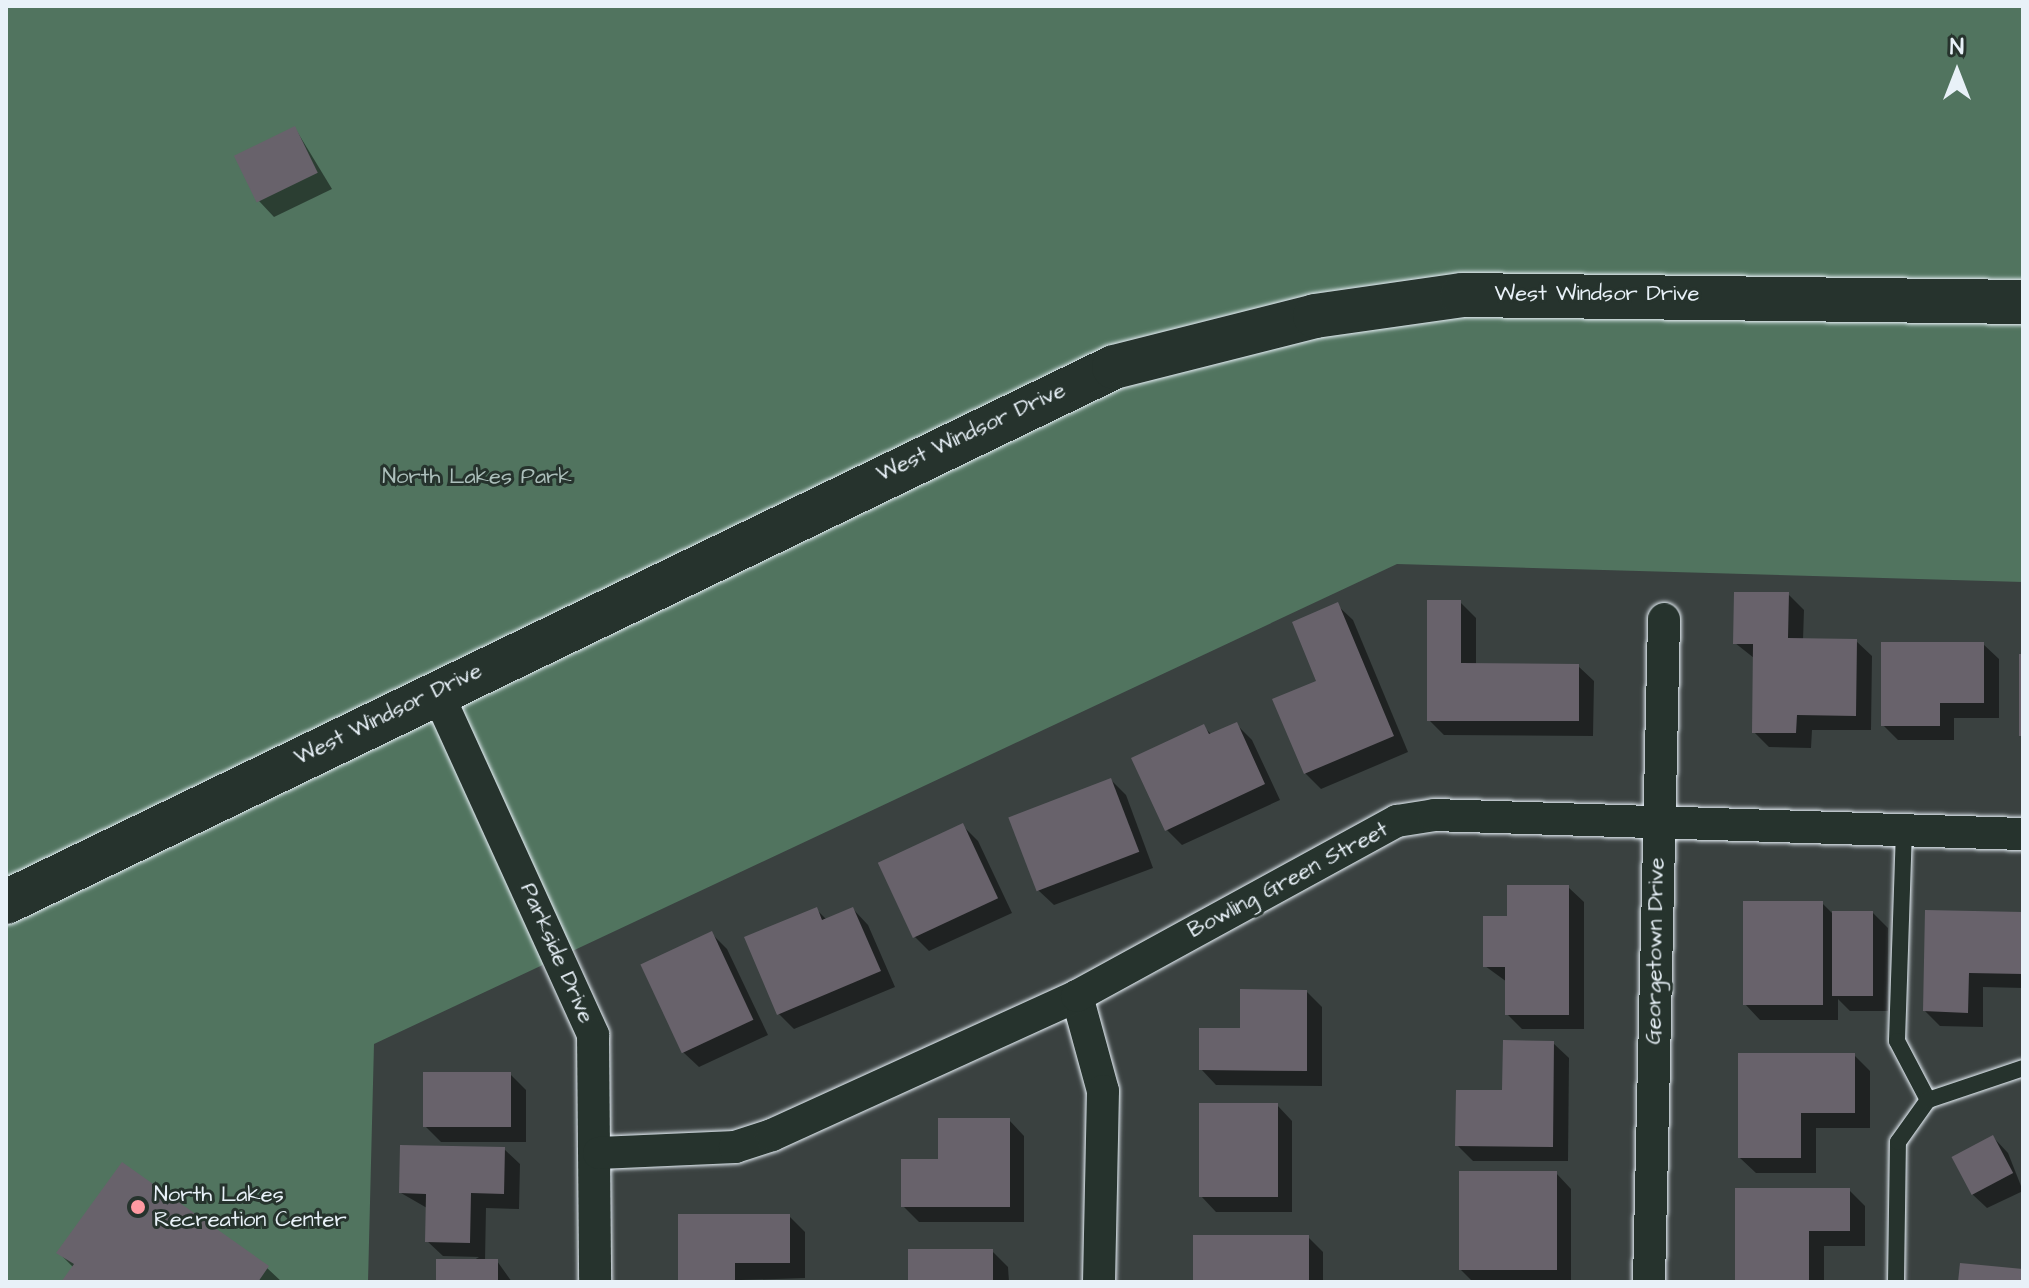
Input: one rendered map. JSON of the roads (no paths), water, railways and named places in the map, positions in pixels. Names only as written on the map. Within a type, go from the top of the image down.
[{"type":"street","name":"West Windsor Drive","points":[[6,902],[1040,397],[1207,340],[1359,308],[1510,292],[2023,302]]},
{"type":"street","name":"Georgetown Drive","points":[[1649,1282],[1657,821],[1664,619]]},
{"type":"street","name":"Parkside Drive","points":[[436,690],[583,1003],[599,1065],[595,1282]]},
{"type":"street","name":"Bowling Green Street","points":[[599,1153],[735,1147],[1077,996],[1397,821],[1434,815],[2023,834]]},
{"type":"street","points":[[1077,996],[1103,1091],[1099,1282]]},
{"type":"lane","points":[[1904,829],[1897,1041],[1928,1100]]},
{"type":"lane","points":[[1896,1282],[1898,1142],[1928,1100],[2023,1068]]},
{"type":"place","name":"North Lakes Recreation Center","points":[[138,1207]]},
{"type":"park label","name":"North Lakes Park","points":[[477,477]]}]
